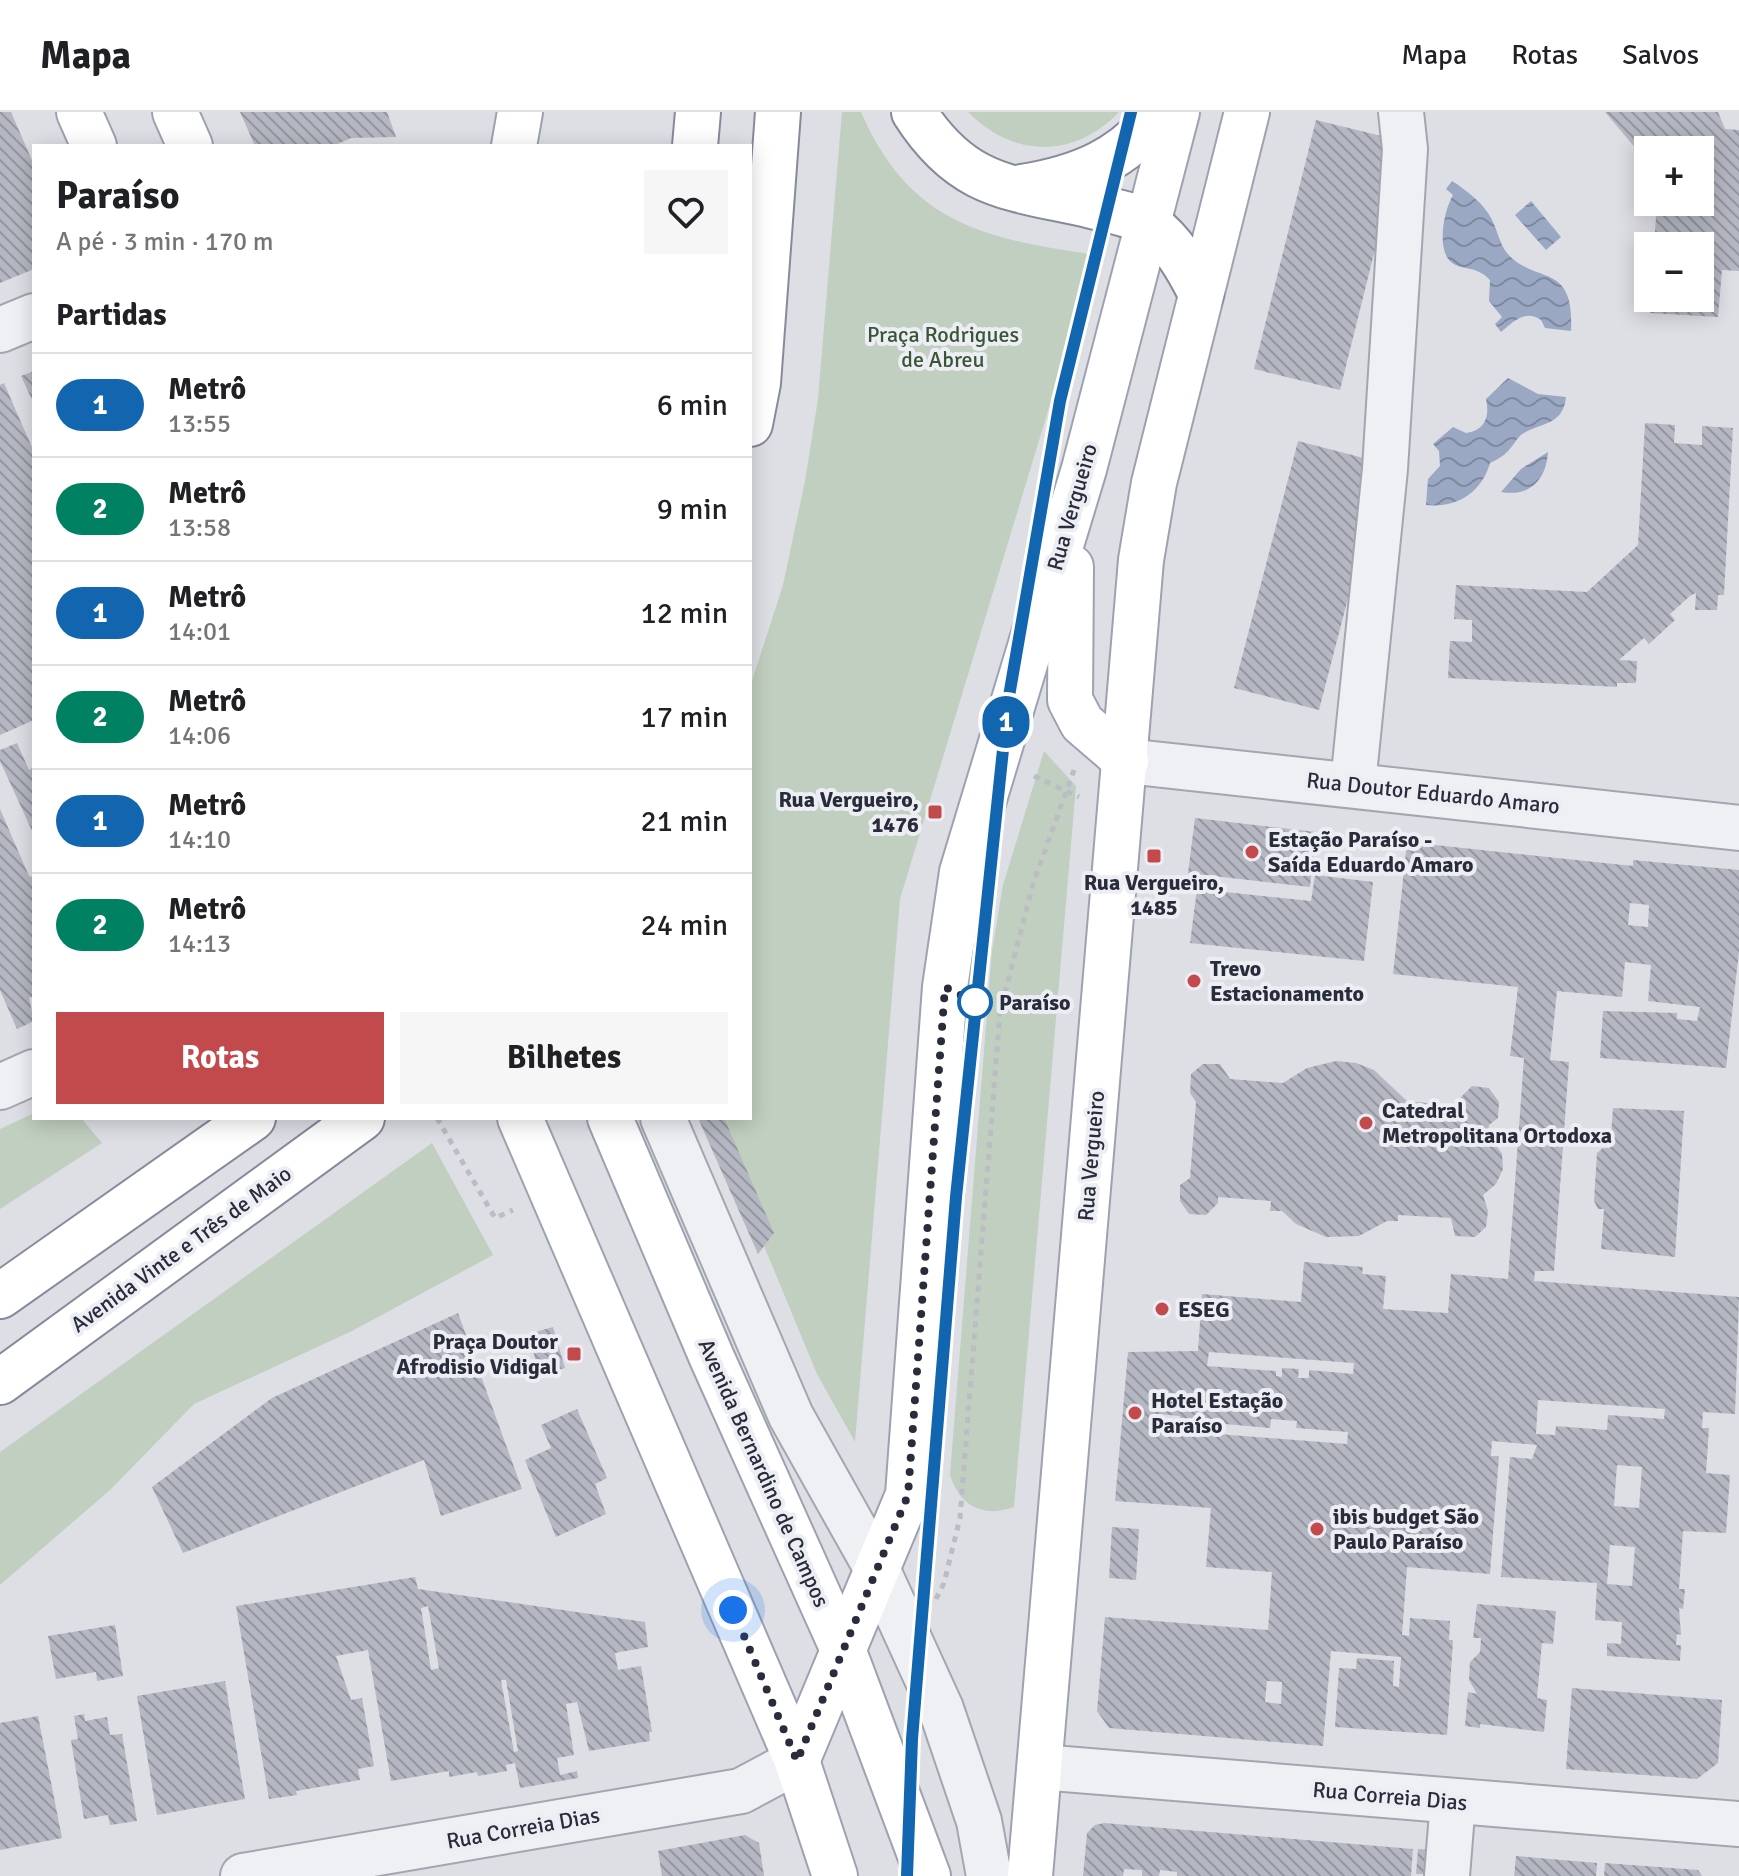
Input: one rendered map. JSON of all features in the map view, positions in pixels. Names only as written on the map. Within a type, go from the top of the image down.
[{"type":"main road","points":[[79,112],[93,144]]},
{"type":"main road","points":[[175,112],[189,144]]},
{"type":"main road","points":[[514,144],[520,112]]},
{"type":"main road","points":[[695,144],[698,112]]},
{"type":"main road","points":[[752,414],[758,383],[778,112]]},
{"type":"main road","points":[[914,112],[939,148],[965,171],[1014,188],[1126,215],[1149,224],[1182,258],[1201,294]]},
{"type":"main road","points":[[1014,188],[1060,181],[1095,167],[1133,143],[1159,112]]},
{"type":"main road","name":"Rua Vergueiro","points":[[797,1761],[908,1495],[945,987],[955,903],[1073,508],[1177,112]]},
{"type":"main road","name":"Rua Vergueiro","points":[[1030,1876],[1141,560],[1151,499],[1247,112]]},
{"type":"main road","points":[[1073,508],[1070,700],[1082,723],[1126,761]]},
{"type":"main road","points":[[0,1296],[250,1120]]},
{"type":"main road","name":"Avenida Vinte e Três de Maio","points":[[0,1382],[359,1120]]},
{"type":"main road","name":"Avenida Bernardino de Campos","points":[[611,1120],[712,1358],[844,1652],[928,1876]]},
{"type":"main road","points":[[525,1130],[797,1761],[835,1876]]},
{"type":"street","points":[[1353,784],[1385,469],[1405,149],[1401,112]]},
{"type":"street","points":[[0,330],[32,317]]},
{"type":"street","name":"Rua Doutor Eduardo Amaro","points":[[1126,761],[1739,828]]},
{"type":"street","points":[[0,1087],[32,1073]]},
{"type":"street","points":[[664,1120],[791,1416],[878,1571],[962,1763],[979,1821],[989,1876]]},
{"type":"street","name":"Rua Correia Dias","points":[[243,1876],[741,1791],[797,1761]]},
{"type":"street","name":"Rua Correia Dias","points":[[1040,1767],[1739,1824]]},
{"type":"street","points":[[1447,1876],[1453,1801]]},
{"type":"path","points":[[930,1610],[944,1583],[960,1518],[1000,1012],[1033,884],[1077,762]]},
{"type":"path","points":[[1022,771],[1087,800]]},
{"type":"path","points":[[438,1120],[495,1218],[550,1192]]},
{"type":"green space","name":"Praça Rodrigues de Abreu","points":[[842,112],[861,112],[880,149],[902,178],[926,201],[953,218],[1015,241],[1090,254],[1051,401],[900,899],[855,1442],[817,1374],[712,1120],[752,1120],[752,681],[783,585],[818,399]]},
{"type":"green space","points":[[968,112],[1119,112],[1083,138],[1044,147],[1024,145],[1004,138]]},
{"type":"green space","points":[[1044,751],[1076,786],[1014,1507],[993,1511],[974,1507],[967,1502],[954,1486],[950,1475],[992,951],[1003,885]]},
{"type":"green space","points":[[32,1114],[32,1120],[83,1120],[102,1143],[0,1209],[0,1129]]},
{"type":"green space","points":[[432,1143],[493,1255],[352,1331],[194,1404],[110,1490],[0,1585],[0,1452]]},
{"type":"water","points":[[1452,181],[1484,208],[1507,253],[1518,263],[1560,284],[1571,309],[1571,331],[1545,328],[1541,320],[1524,316],[1501,332],[1495,324],[1502,317],[1489,301],[1490,280],[1480,272],[1451,262],[1446,256],[1444,219],[1453,195],[1446,189]]},
{"type":"water","points":[[1531,201],[1561,237],[1546,250],[1515,215]]},
{"type":"water","points":[[1508,378],[1538,394],[1566,397],[1561,413],[1520,436],[1504,455],[1490,463],[1480,483],[1466,497],[1447,504],[1426,505],[1428,479],[1440,466],[1439,451],[1433,444],[1453,427],[1466,433],[1482,426],[1487,411],[1486,399]]},
{"type":"water","points":[[1548,452],[1544,471],[1535,484],[1520,492],[1501,492],[1521,469]]},
{"type":"building","points":[[0,112],[11,112],[32,160],[32,270],[0,283]]},
{"type":"building","points":[[240,112],[387,112],[396,137],[351,138],[338,144],[254,144]]},
{"type":"building","points":[[1605,112],[1718,112],[1725,129],[1739,130],[1739,271],[1722,270],[1718,317],[1650,313],[1714,312],[1714,232],[1655,232],[1656,216],[1714,216],[1714,136],[1634,136],[1634,146]]},
{"type":"building","points":[[1316,120],[1402,141],[1340,390],[1254,369]]},
{"type":"building","points":[[32,372],[32,400],[21,376]]},
{"type":"building","points":[[4,383],[32,447],[32,721],[0,735],[0,385]]},
{"type":"building","points":[[1645,423],[1675,425],[1674,443],[1702,445],[1702,426],[1733,428],[1724,595],[1718,595],[1717,610],[1695,610],[1696,593],[1670,614],[1675,620],[1649,644],[1644,638],[1619,660],[1637,661],[1636,683],[1617,683],[1617,687],[1448,678],[1450,641],[1472,642],[1472,620],[1454,619],[1456,585],[1587,592],[1638,545]]},
{"type":"building","points":[[1298,441],[1383,463],[1319,710],[1234,688]]},
{"type":"building","points":[[17,743],[29,770],[32,768],[32,831],[0,761],[0,750]]},
{"type":"building","points":[[0,809],[32,877],[32,997],[29,998],[32,1022],[17,1029],[0,990]]},
{"type":"building","name":"Estação Paraíso - Saída Eduardo Amaro","points":[[1195,818],[1316,832],[1310,887],[1188,873]]},
{"type":"building","points":[[1407,842],[1633,866],[1633,860],[1739,870],[1739,951],[1726,1068],[1600,1058],[1603,1011],[1677,1013],[1677,1019],[1697,1021],[1700,1007],[1648,1001],[1651,965],[1625,962],[1622,997],[1557,991],[1550,1060],[1569,1062],[1554,1271],[1535,1271],[1534,1281],[1739,1297],[1735,1414],[1703,1412],[1702,1428],[1709,1428],[1706,1473],[1730,1475],[1726,1533],[1683,1531],[1679,1589],[1685,1589],[1683,1609],[1679,1608],[1681,1635],[1677,1634],[1676,1645],[1681,1645],[1680,1661],[1607,1656],[1607,1643],[1621,1644],[1622,1622],[1595,1620],[1597,1583],[1501,1577],[1510,1457],[1532,1459],[1537,1445],[1492,1441],[1491,1456],[1499,1456],[1490,1574],[1407,1567],[1402,1635],[1409,1636],[1410,1618],[1450,1621],[1449,1640],[1453,1640],[1447,1735],[1335,1727],[1339,1668],[1356,1669],[1357,1658],[1394,1661],[1393,1686],[1399,1687],[1401,1657],[1331,1651],[1323,1746],[1109,1728],[1097,1711],[1105,1617],[1268,1630],[1272,1572],[1206,1567],[1211,1508],[1115,1501],[1128,1352],[1198,1351],[1202,1294],[1301,1302],[1304,1262],[1363,1267],[1362,1274],[1386,1276],[1383,1309],[1448,1313],[1451,1274],[1508,1279],[1524,1058],[1510,1056],[1518,987],[1393,974]],"holes":[[[1630,903],[1649,905],[1648,927],[1628,925]],[[1209,1352],[1354,1363],[1353,1374],[1309,1370],[1309,1378],[1298,1378],[1299,1369],[1282,1368],[1282,1377],[1276,1376],[1276,1371],[1207,1366]],[[1538,1400],[1665,1409],[1664,1419],[1608,1415],[1607,1430],[1556,1426],[1555,1435],[1536,1434]],[[1157,1414],[1180,1416],[1180,1420],[1270,1428],[1271,1419],[1297,1421],[1296,1428],[1348,1432],[1347,1444],[1155,1429]],[[1617,1465],[1642,1467],[1639,1508],[1614,1506]],[[1610,1545],[1635,1547],[1632,1586],[1607,1584]],[[1267,1681],[1282,1682],[1281,1704],[1265,1702]]]},
{"type":"building","points":[[1315,875],[1373,882],[1364,961],[1190,943],[1197,889],[1311,901]]},
{"type":"building","points":[[1336,1061],[1356,1063],[1374,1070],[1407,1101],[1456,1106],[1472,1086],[1489,1088],[1499,1102],[1498,1118],[1489,1125],[1488,1133],[1502,1154],[1503,1169],[1496,1184],[1483,1195],[1488,1211],[1486,1227],[1475,1237],[1455,1236],[1451,1218],[1398,1215],[1398,1221],[1387,1221],[1359,1236],[1326,1237],[1296,1224],[1282,1211],[1270,1211],[1271,1201],[1218,1197],[1218,1203],[1206,1215],[1189,1214],[1180,1201],[1180,1185],[1190,1178],[1196,1102],[1190,1093],[1191,1074],[1203,1064],[1220,1064],[1230,1079],[1283,1083],[1307,1068]]},
{"type":"building","points":[[1613,1108],[1684,1111],[1675,1257],[1601,1249],[1604,1209],[1598,1209],[1594,1201],[1597,1153],[1603,1148],[1610,1148]]},
{"type":"building","points":[[699,1120],[725,1120],[774,1233],[758,1254]]},
{"type":"building","points":[[458,1313],[522,1489],[441,1516],[424,1460],[183,1553],[152,1487],[272,1398]]},
{"type":"building","points":[[553,1327],[565,1368],[540,1375],[528,1334]]},
{"type":"building","points":[[577,1409],[607,1478],[595,1484],[606,1514],[556,1537],[525,1460],[551,1448],[541,1425]]},
{"type":"building","points":[[1112,1527],[1139,1529],[1136,1580],[1109,1578]]},
{"type":"building","points":[[415,1577],[418,1589],[645,1622],[648,1647],[615,1653],[618,1670],[641,1666],[652,1732],[649,1732],[650,1741],[589,1751],[577,1702],[566,1704],[574,1755],[557,1758],[560,1775],[577,1771],[578,1778],[520,1788],[515,1763],[506,1765],[507,1771],[478,1776],[477,1772],[449,1777],[449,1771],[391,1781],[368,1650],[336,1656],[351,1700],[362,1698],[374,1766],[358,1769],[360,1780],[269,1799],[236,1606]],"holes":[[[428,1606],[439,1668],[431,1670],[421,1608]],[[501,1680],[506,1680],[518,1751],[514,1752]]]},
{"type":"building","points":[[1477,1604],[1556,1611],[1553,1644],[1542,1643],[1537,1698],[1547,1700],[1544,1732],[1480,1724],[1480,1728],[1465,1726],[1468,1692],[1477,1694],[1469,1680],[1470,1662],[1480,1652],[1481,1638],[1473,1638]]},
{"type":"building","points":[[115,1625],[123,1676],[97,1681],[96,1672],[56,1679],[48,1636]]},
{"type":"building","points":[[225,1681],[245,1799],[157,1815],[137,1696]]},
{"type":"building","points":[[1572,1688],[1722,1700],[1718,1763],[1697,1779],[1566,1769]]},
{"type":"building","points":[[84,1714],[85,1721],[107,1717],[110,1735],[122,1734],[137,1821],[110,1825],[108,1815],[84,1819],[71,1740],[78,1739],[74,1716]]},
{"type":"building","points":[[38,1716],[62,1838],[0,1850],[0,1723]]},
{"type":"building","points":[[1104,1823],[1413,1849],[1411,1876],[1177,1876],[1177,1872],[1160,1870],[1159,1876],[1142,1876],[1142,1870],[1124,1869],[1123,1876],[1083,1876],[1087,1833],[1095,1825]]},
{"type":"building","points":[[745,1835],[759,1843],[764,1876],[662,1876],[658,1851]]},
{"type":"building","points":[[1418,1849],[1438,1850],[1426,1874],[1416,1874]]},
{"type":"building","points":[[1516,1856],[1597,1863],[1596,1876],[1514,1876]]},
{"type":"building","points":[[1605,1863],[1698,1870],[1702,1876],[1604,1876]]},
{"type":"metro line","name":"1","points":[[907,1876],[912,1739],[956,1197],[1008,702],[1030,558],[1060,401],[1131,112]]},
{"type":"place","name":"Rua Vergueiro, 1476","points":[[935,812]]},
{"type":"place","name":"Estação Paraíso - Saída Eduardo Amaro","points":[[1252,852]]},
{"type":"place","name":"Rua Vergueiro, 1485","points":[[1154,856]]},
{"type":"place","name":"Trevo Estacionamento","points":[[1194,981]]},
{"type":"place","name":"Paraíso","points":[[975,1002]]},
{"type":"place","name":"Catedral Metropolitana Ortodoxa","points":[[1366,1123]]},
{"type":"place","name":"ESEG","points":[[1162,1309]]},
{"type":"place","name":"Praça Doutor Afrodisio Vidigal","points":[[574,1354]]},
{"type":"place","name":"Hotel Estação Paraíso","points":[[1135,1413]]},
{"type":"place","name":"ibis budget São Paulo Paraíso","points":[[1317,1529]]},
{"type":"route","points":[[733,1610],[797,1761],[908,1495],[945,987],[975,1002]]}]
